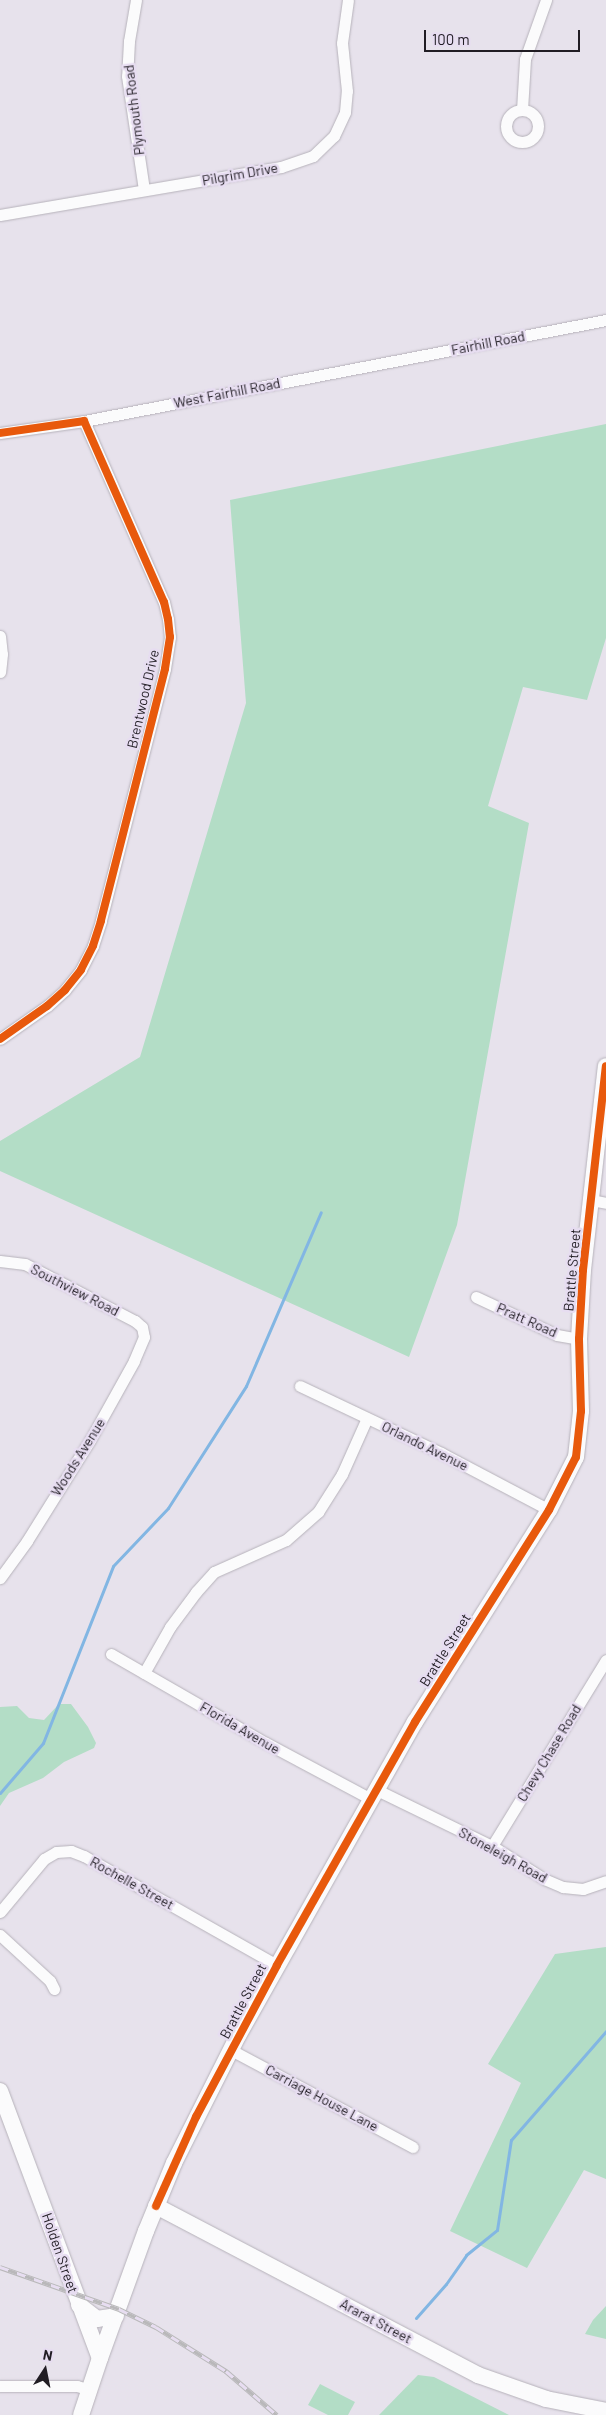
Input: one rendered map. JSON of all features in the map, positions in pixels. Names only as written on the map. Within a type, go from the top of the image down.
[{"type":"street","name":"Plymouth Road","points":[[136,0],[129,42],[127,76],[144,190]]},
{"type":"street","name":"Pilgrim Drive","points":[[0,215],[281,167],[306,159],[325,147],[338,131],[345,112],[347,91],[342,43],[348,0]]},
{"type":"street","points":[[522,110],[525,59],[546,0]]},
{"type":"street","name":"Fairhill Road","points":[[369,366],[606,320]]},
{"type":"street","name":"West Fairhill Road","points":[[84,421],[369,366]]},
{"type":"street","points":[[0,433],[84,421]]},
{"type":"street","name":"Brentwood Drive","points":[[0,1039],[47,1006],[65,990],[81,970],[93,946],[101,921],[168,653],[169,628],[164,602],[84,421]]},
{"type":"street","points":[[0,636],[2,654],[0,672]]},
{"type":"street","name":"Brattle Street","points":[[100,2358],[156,2206],[184,2140],[231,2050],[418,1716],[549,1510],[576,1457],[581,1411],[579,1339],[599,1202],[606,1066]]},
{"type":"street","name":"Southview Road","points":[[0,1261],[25,1264],[135,1321],[143,1331]]},
{"type":"street","name":"Pratt Road","points":[[476,1297],[557,1335],[579,1339]]},
{"type":"street","name":"Woods Avenue","points":[[0,1578],[27,1541],[116,1396],[143,1343],[143,1331]]},
{"type":"street","name":"Orlando Avenue","points":[[300,1386],[441,1453],[549,1510]]},
{"type":"street","points":[[144,1673],[170,1627],[214,1572],[286,1540],[318,1512],[339,1481],[367,1418]]},
{"type":"street","name":"Florida Avenue","points":[[111,1654],[266,1743],[374,1795]]},
{"type":"street","name":"Chevy Chase Road","points":[[492,1846],[606,1660]]},
{"type":"street","name":"Stoneleigh Road","points":[[374,1795],[492,1846],[544,1879],[563,1887],[583,1889],[606,1881]]},
{"type":"street","name":"Rochelle Street","points":[[0,1912],[44,1859],[56,1852],[70,1851],[84,1856],[277,1965]]},
{"type":"street","points":[[0,1935],[50,1981],[54,1989]]},
{"type":"street","name":"Carriage House Lane","points":[[231,2050],[413,2147]]},
{"type":"street","name":"Holden Street","points":[[0,2091],[100,2358]]},
{"type":"street","name":"Ararat Street","points":[[156,2206],[478,2375],[546,2399],[606,2411]]},
{"type":"street","points":[[79,2305],[97,2319],[116,2316]]},
{"type":"street","points":[[81,2415],[100,2358]]},
{"type":"street","points":[[0,2386],[77,2386],[90,2390]]},
{"type":"green space","points":[[606,424],[606,638],[587,700],[523,687],[488,806],[529,823],[457,1225],[409,1357],[0,1171],[0,1141],[140,1057],[246,703],[230,500]]},
{"type":"green space","points":[[59,1704],[71,1704],[88,1727],[96,1743],[94,1748],[64,1762],[43,1778],[9,1793],[0,1806],[0,1707],[17,1706],[29,1718],[44,1720]]},
{"type":"green space","points":[[606,1947],[606,2179],[584,2170],[527,2268],[450,2231],[521,2083],[488,2064],[555,1954]]},
{"type":"green space","points":[[606,2306],[606,2339],[585,2334],[593,2320]]},
{"type":"green space","points":[[418,2375],[434,2377],[509,2415],[379,2415]]},
{"type":"green space","points":[[320,2384],[355,2402],[348,2415],[328,2415],[308,2405]]},
{"type":"waterway","points":[[0,1793],[43,1743],[113,1566],[168,1508],[246,1386],[321,1212]]},
{"type":"waterway","points":[[416,2318],[446,2284],[466,2255],[497,2230],[511,2140],[606,2031]]},
{"type":"railway","points":[[0,2267],[119,2309],[156,2327],[226,2371],[277,2415]]},
{"type":"cycle path","points":[[0,433],[84,421],[164,602],[170,637],[165,669],[93,946],[81,970],[65,990],[47,1006],[0,1039]]},
{"type":"cycle path","points":[[156,2206],[196,2117],[277,1965],[415,1722],[549,1510],[576,1457],[581,1411],[579,1339],[583,1270],[606,1066]]}]
